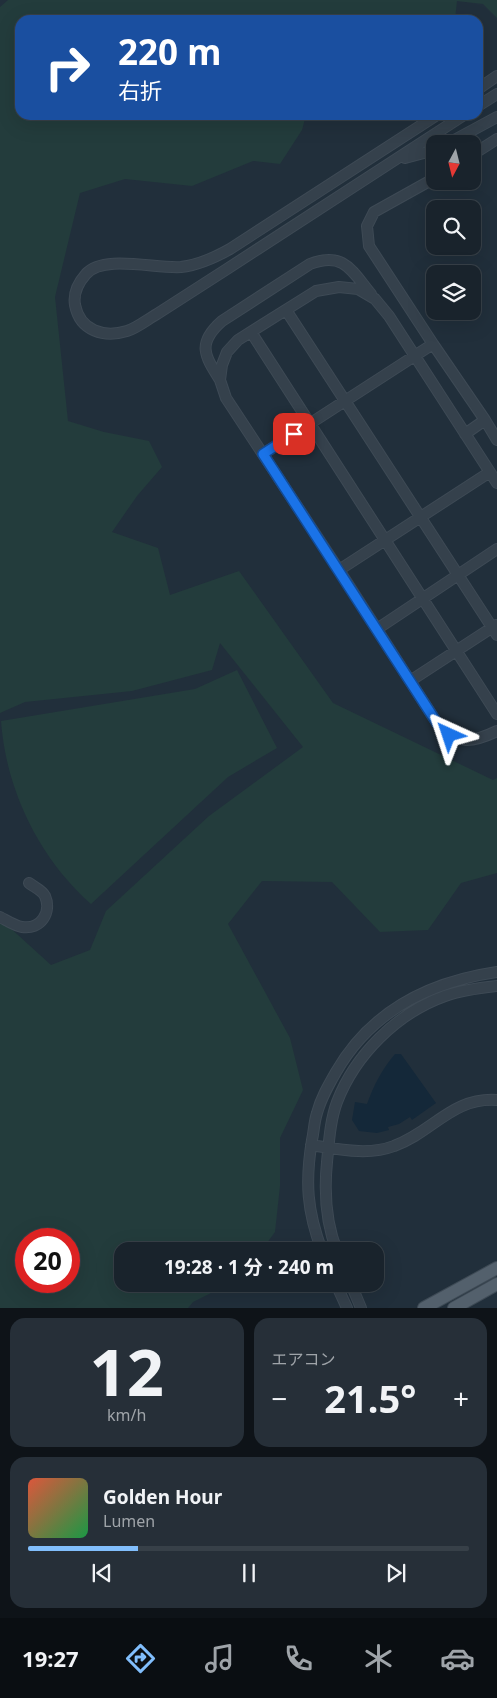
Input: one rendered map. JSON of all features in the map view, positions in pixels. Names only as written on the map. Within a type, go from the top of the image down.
[{"type":"main road","points":[[424,1308],[497,1268]]},
{"type":"main road","points":[[454,1308],[497,1284]]},
{"type":"street","points":[[483,86],[497,76]]},
{"type":"street","points":[[483,103],[497,94]]},
{"type":"street","points":[[463,135],[497,117]]},
{"type":"street","points":[[429,120],[238,244],[207,261],[180,267],[101,265],[87,272],[78,284],[74,298],[77,313],[83,323],[93,331],[109,334],[129,331],[456,120]]},
{"type":"street","points":[[481,149],[497,139]]},
{"type":"street","points":[[394,160],[426,152]]},
{"type":"street","points":[[426,183],[374,212],[367,226],[369,246],[497,440]]},
{"type":"street","points":[[497,483],[389,316],[348,265],[336,260],[320,260],[310,264],[222,321],[212,330],[207,338],[207,361],[220,380],[226,398],[437,723],[449,735],[464,740],[480,739],[497,732]]},
{"type":"street","points":[[220,380],[222,365],[227,352],[238,340],[316,291],[338,287],[358,290],[375,299]]},
{"type":"street","points":[[286,310],[495,629],[456,650],[410,681]]},
{"type":"street","points":[[251,332],[497,714]]},
{"type":"street","points":[[263,454],[433,344]]},
{"type":"street","points":[[465,434],[484,420]]},
{"type":"street","points":[[339,570],[490,472]]},
{"type":"street","points":[[377,628],[497,550]]},
{"type":"street","points":[[0,917],[22,927],[35,926],[45,918],[48,906],[44,894],[29,883]]},
{"type":"street","points":[[319,1242],[311,1217],[307,1176],[311,1145],[317,1114],[324,1092],[346,1055],[365,1033],[390,1012],[414,997],[468,976],[497,972]]},
{"type":"street","points":[[335,1242],[328,1217],[325,1197],[328,1148],[338,1102],[352,1072],[370,1048],[391,1027],[417,1009],[444,997],[469,989],[497,986]]},
{"type":"street","points":[[311,1145],[378,1151],[396,1146],[420,1133],[455,1109],[470,1102],[486,1099],[497,1100]]},
{"type":"street","points":[[340,1292],[347,1308]]},
{"type":"street","points":[[354,1292],[361,1308]]},
{"type":"green space","points":[[8,0],[497,0],[497,18],[483,4],[457,1],[456,15],[15,15],[15,120],[305,120],[302,130],[280,164],[253,161],[192,186],[125,179],[80,193],[55,297],[68,421],[104,432],[149,441],[162,467],[137,496],[112,532],[158,548],[170,595],[239,571],[333,703],[493,780],[497,778],[497,873],[461,883],[428,930],[380,932],[332,882],[262,881],[228,924],[290,1038],[303,1090],[280,1138],[280,1186],[275,1232],[268,1242],[114,1242],[114,1292],[213,1292],[193,1302],[188,1308],[0,1308],[0,922],[7,925],[51,965],[90,950],[106,911],[209,816],[303,747],[220,643],[212,670],[132,691],[25,702],[0,713],[0,7]]},
{"type":"green space","points":[[237,670],[277,748],[228,777],[91,904],[72,886],[56,866],[28,821],[10,772],[4,747],[1,721],[195,689]]},
{"type":"water","points":[[395,1054],[401,1054],[436,1103],[412,1120],[410,1117],[399,1124],[388,1127],[389,1130],[377,1133],[359,1131],[352,1120],[355,1102],[367,1104],[372,1090],[386,1065]]},
{"type":"route","points":[[294,434],[263,454],[437,723],[449,735]]}]
